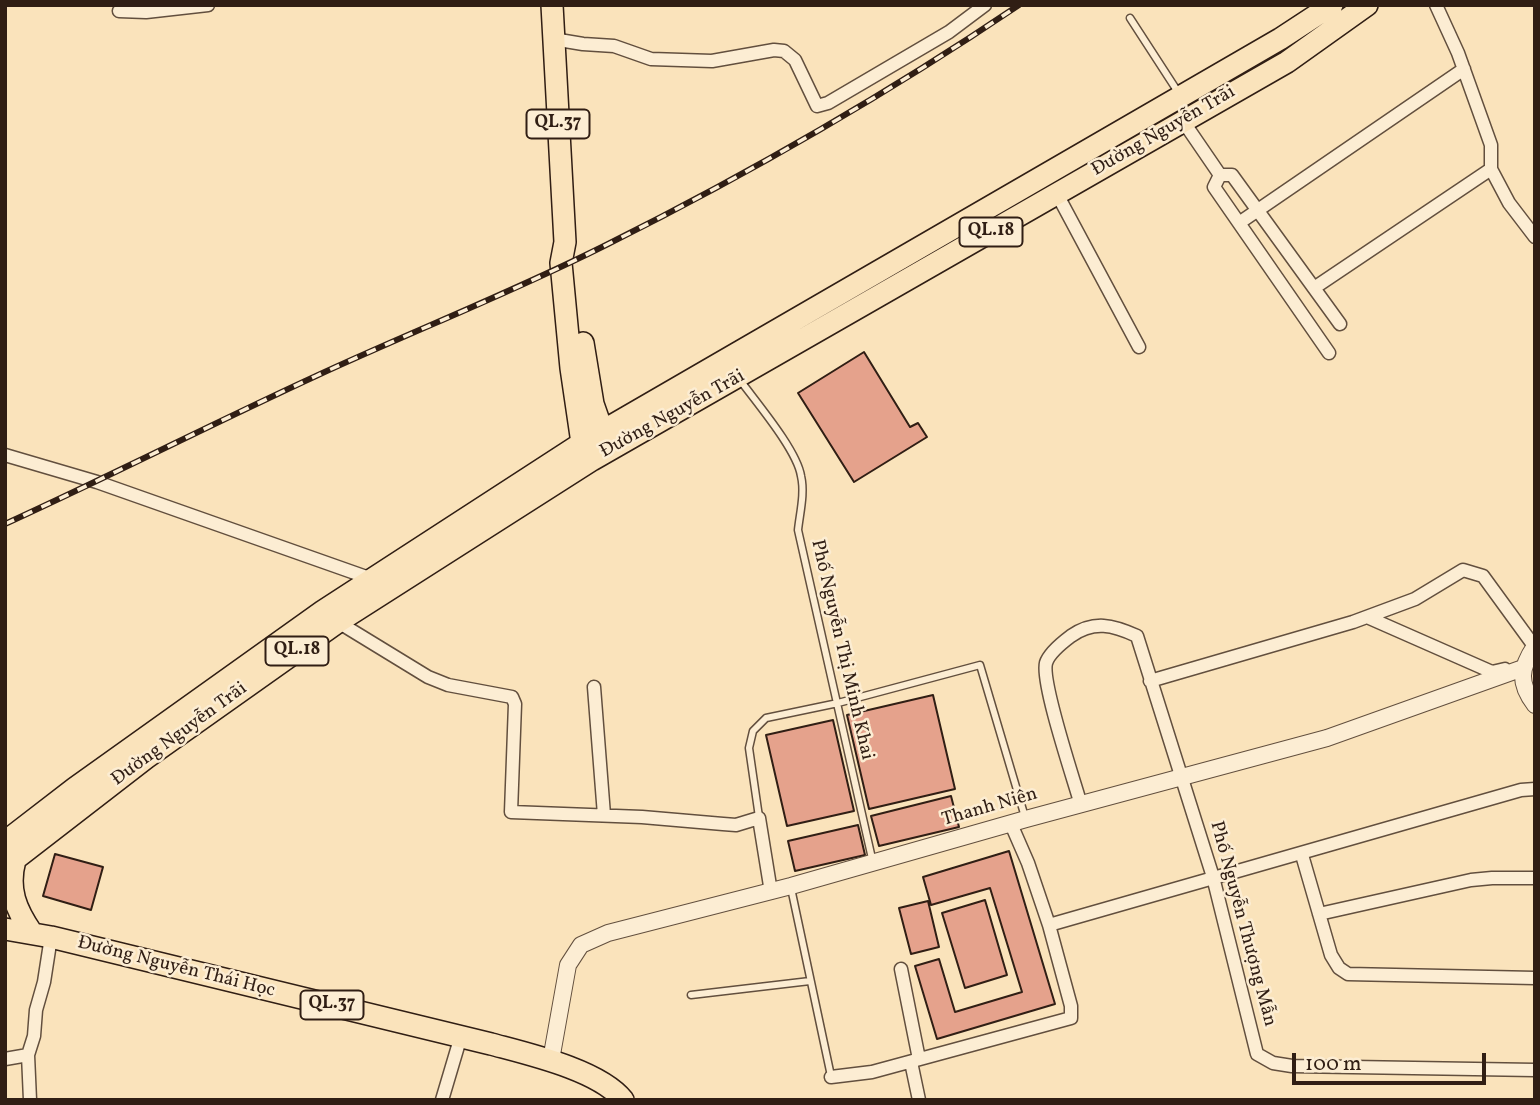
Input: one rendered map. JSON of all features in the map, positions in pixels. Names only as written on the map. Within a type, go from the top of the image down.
[{"type":"highway","name":"QL.37","points":[[552,5],[565,242],[561,263],[571,368],[597,446]]},
{"type":"highway","name":"Đường Nguyễn Trãi","points":[[734,369],[1332,5]]},
{"type":"highway","name":"Đường Nguyễn Trãi","points":[[331,617],[372,579],[597,446],[1057,194],[1287,62],[1367,5]]},
{"type":"highway","name":"Đường Nguyễn Trãi","points":[[8,857],[146,758],[331,617],[597,446]]},
{"type":"highway","points":[[8,857],[21,932]]},
{"type":"highway","name":"Đường Nguyễn Thái Học","points":[[21,932],[551,1060],[600,1080],[623,1100]]},
{"type":"street","points":[[119,11],[146,12],[208,5]]},
{"type":"street","points":[[554,39],[614,46],[651,59],[712,61],[774,50],[784,51],[795,60],[817,106],[828,103],[949,32],[985,5]]},
{"type":"street","points":[[1436,5],[1464,69],[1491,145],[1491,169],[1509,203],[1535,237]]},
{"type":"street","points":[[1239,223],[1464,69]]},
{"type":"street","points":[[1183,121],[1220,175]]},
{"type":"street","points":[[1314,288],[1491,169]]},
{"type":"street","points":[[1220,175],[1232,175],[1340,324]]},
{"type":"street","points":[[1220,175],[1214,187],[1329,353]]},
{"type":"street","points":[[1057,194],[1139,347]]},
{"type":"street","points":[[5,455],[97,482],[372,579]]},
{"type":"street","points":[[1150,681],[1367,617],[1415,598],[1463,570],[1483,576],[1534,646],[1523,666],[1522,682],[1535,705]]},
{"type":"street","points":[[331,617],[428,677],[447,685],[512,696],[515,704],[511,812],[604,815],[736,825],[759,818],[771,891]]},
{"type":"street","points":[[1367,617],[1492,672],[1523,666]]},
{"type":"street","name":"Phố Nguyễn Thượng Mẫn","points":[[1081,805],[1047,684],[1046,663],[1062,642],[1083,628],[1115,626],[1137,636],[1213,877],[1257,1054],[1273,1063],[1292,1066],[1535,1070]]},
{"type":"street","name":"Thanh Niên","points":[[551,1060],[568,965],[581,945],[608,933],[791,886],[1018,821],[1327,738],[1523,666]]},
{"type":"street","points":[[594,687],[604,815]]},
{"type":"street","points":[[1049,925],[1213,877],[1302,855],[1521,790],[1535,789]]},
{"type":"street","points":[[831,1077],[872,1072],[1071,1018],[1071,1006],[1018,821]]},
{"type":"street","points":[[1302,855],[1331,955],[1339,968],[1348,974],[1535,978]]},
{"type":"street","points":[[1319,914],[1471,880],[1492,877],[1535,878]]},
{"type":"street","points":[[21,932],[44,982],[28,1055],[30,1100]]},
{"type":"street","points":[[901,969],[919,1100]]},
{"type":"street","points":[[442,1100],[461,1037]]},
{"type":"street","points":[[5,1059],[28,1055]]},
{"type":"lane","points":[[1130,18],[1181,97]]},
{"type":"lane","name":"Phố Nguyễn Thị Minh Khai","points":[[734,369],[791,452],[801,473],[803,492],[798,530],[873,863]]},
{"type":"lane","points":[[759,818],[749,748],[753,731],[766,718],[838,704],[980,664],[1018,821]]},
{"type":"lane","points":[[791,886],[831,1077]]},
{"type":"lane","points":[[691,995],[810,981]]},
{"type":"building","points":[[864,352],[910,427],[918,423],[927,437],[854,482],[798,393]]},
{"type":"building","points":[[933,695],[955,789],[869,809],[847,715]]},
{"type":"building","points":[[833,720],[854,811],[787,826],[766,735]]},
{"type":"building","points":[[951,796],[959,827],[879,846],[871,816]]},
{"type":"building","points":[[858,825],[865,855],[795,871],[788,841]]},
{"type":"building","points":[[1009,851],[1055,1004],[937,1039],[915,966],[939,959],[955,1012],[1022,992],[990,888],[931,905],[923,877]]},
{"type":"building","points":[[55,854],[103,867],[91,910],[43,896]]},
{"type":"building","points":[[985,900],[1007,975],[965,988],[942,913]]},
{"type":"building","points":[[928,901],[939,947],[911,954],[899,908]]},
{"type":"railway","points":[[5,524],[316,376],[572,262],[661,217],[766,161],[868,101],[1019,5]]}]
